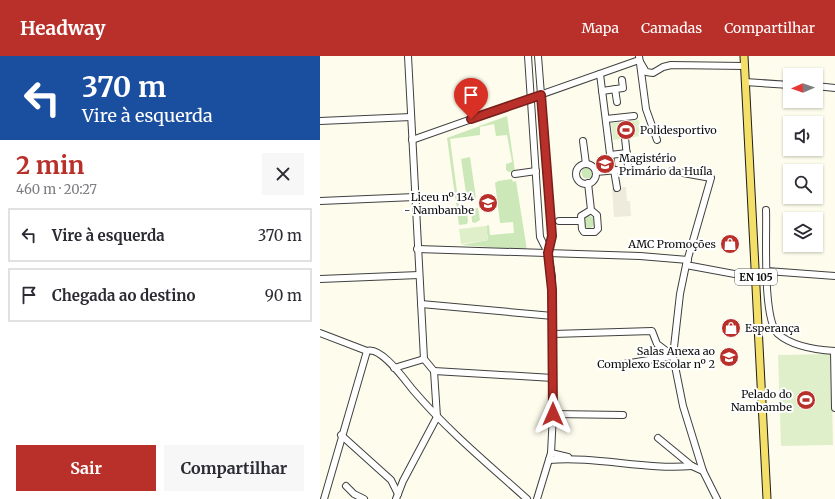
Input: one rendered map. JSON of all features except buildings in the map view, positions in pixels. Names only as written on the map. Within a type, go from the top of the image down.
[{"type":"main road","name":"EN 105","points":[[744,56],[767,499]]},
{"type":"street","points":[[396,497],[437,417],[434,371],[424,359],[417,250],[408,56]]},
{"type":"street","points":[[528,56],[540,237],[548,253],[552,277],[553,316],[553,414],[551,453],[537,499]]},
{"type":"street","points":[[538,56],[552,236],[548,253]]},
{"type":"street","points":[[412,140],[600,74],[639,58]]},
{"type":"street","points":[[639,58],[646,72],[653,73],[663,67],[671,65],[744,66]]},
{"type":"street","points":[[639,58],[646,109],[657,140]]},
{"type":"street","points":[[600,74],[610,155],[615,170],[616,188]]},
{"type":"street","points":[[602,91],[624,88],[622,80]]},
{"type":"street","points":[[745,82],[783,85]]},
{"type":"street","points":[[823,87],[835,88]]},
{"type":"street","points":[[615,89],[617,102]]},
{"type":"street","points":[[606,119],[634,116]]},
{"type":"street","points":[[320,121],[411,117]]},
{"type":"street","points":[[625,138],[628,166]]},
{"type":"street","points":[[583,141],[586,164]]},
{"type":"street","points":[[610,155],[627,153]]},
{"type":"street","points":[[586,164],[593,167],[596,172],[594,179],[588,183],[581,182],[576,174],[579,167],[586,164]]},
{"type":"street","points":[[596,172],[615,170]]},
{"type":"street","points":[[515,174],[536,171]]},
{"type":"street","points":[[672,171],[711,178],[687,262],[680,294],[673,356],[683,406],[703,472],[717,499]]},
{"type":"street","points":[[588,183],[591,210],[597,215],[597,231],[584,232],[581,221],[582,214],[591,210]]},
{"type":"street","points":[[320,201],[415,197]]},
{"type":"street","points":[[766,210],[768,308],[774,330],[778,334],[804,347],[835,351],[835,408]]},
{"type":"street","points":[[559,222],[581,221]]},
{"type":"street","points":[[417,250],[640,256],[687,262],[767,280]]},
{"type":"street","points":[[767,271],[835,276]]},
{"type":"street","points":[[320,279],[419,275]]},
{"type":"street","points":[[421,304],[553,316]]},
{"type":"street","points":[[553,334],[652,331],[657,344],[673,356]]},
{"type":"street","points":[[320,333],[366,350],[372,349],[377,351],[437,417],[527,499]]},
{"type":"street","points":[[323,495],[366,350]]},
{"type":"street","points":[[618,365],[673,356]]},
{"type":"street","points":[[394,368],[424,359]]},
{"type":"street","points":[[434,371],[553,378]]},
{"type":"street","points":[[553,414],[624,415]]},
{"type":"street","points":[[341,436],[391,480],[396,497]]},
{"type":"street","points":[[658,438],[692,466],[703,472]]},
{"type":"street","points":[[551,453],[571,458]]},
{"type":"street","points":[[549,460],[571,458],[610,461],[621,464],[648,464],[664,468],[692,466]]},
{"type":"street","points":[[391,480],[403,481]]},
{"type":"street","points":[[346,486],[354,494],[364,499]]},
{"type":"green space","points":[[507,116],[515,171],[509,172],[506,170],[506,164],[512,162],[507,135],[496,136],[494,124],[480,127],[480,135],[450,139],[460,214],[467,213],[468,221],[467,224],[459,225],[447,138]]},
{"type":"green space","name":"Polidesportivo","points":[[639,120],[641,136],[613,140],[611,123]]},
{"type":"green space","points":[[470,157],[476,198],[467,200],[461,159]]},
{"type":"green space","points":[[585,168],[589,168],[591,169],[591,177],[585,178],[582,175],[582,171]]},
{"type":"green space","points":[[512,179],[513,182],[516,181],[527,250],[461,245],[488,240],[486,226],[489,225],[490,235],[514,233],[513,222],[500,223],[495,183],[498,181]]},
{"type":"green space","points":[[478,208],[480,220],[475,223],[472,222],[471,209]]},
{"type":"green space","points":[[587,216],[591,216],[595,222],[591,228],[587,228],[583,224],[583,220]]},
{"type":"green space","points":[[486,226],[488,240],[461,244],[459,229]]},
{"type":"green space","name":"Pelado do Nambambe","points":[[831,354],[833,445],[781,446],[778,355]]},
{"type":"shaded area","points":[[626,187],[627,201],[630,201],[631,216],[614,217],[612,188]]},
{"type":"place","name":"Polidesportivo","points":[[626,130]]},
{"type":"place","name":"Magistério Primário da Huíla","points":[[605,164]]},
{"type":"place","name":"Liceu nº 134 - Nambambe","points":[[488,203]]},
{"type":"place","name":"AMC Promoções","points":[[730,244]]},
{"type":"place","name":"Esperança","points":[[731,328]]},
{"type":"place","name":"Salas Anexa ao Complexo Escolar nº 2","points":[[729,357]]},
{"type":"place","name":"Pelado do Nambambe","points":[[806,400]]},
{"type":"route","points":[[471,119],[541,95],[552,236],[548,253],[552,277],[553,414]]}]
